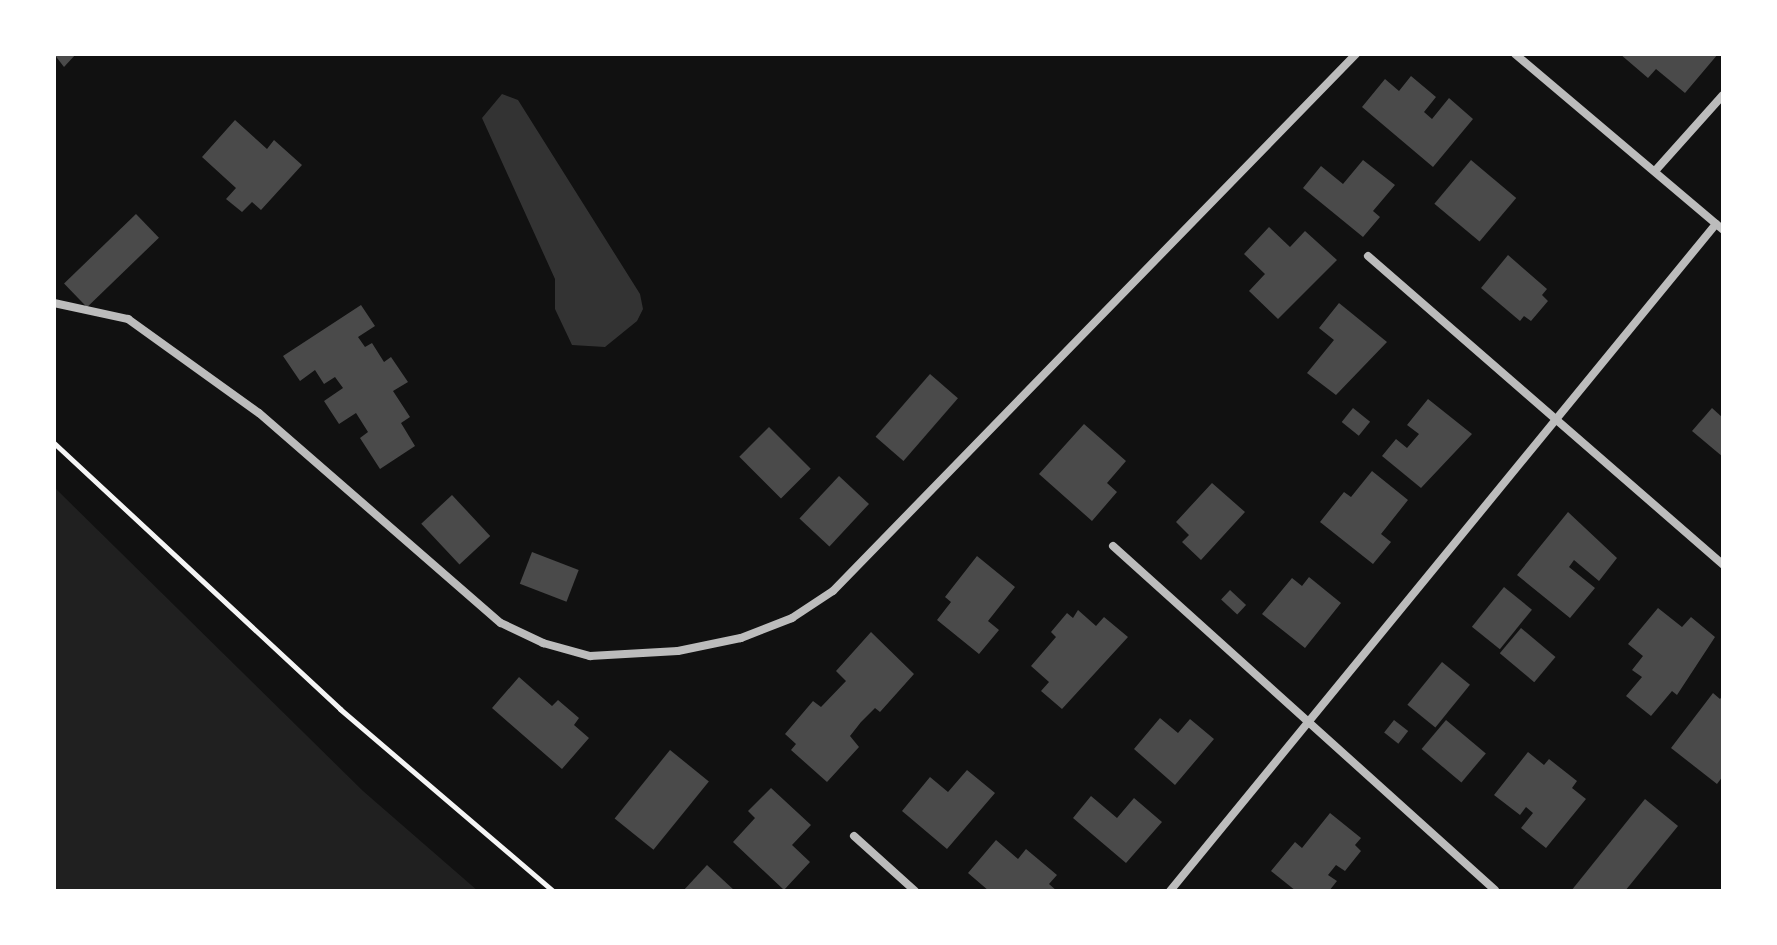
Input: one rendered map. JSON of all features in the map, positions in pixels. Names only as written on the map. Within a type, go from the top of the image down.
[{"type":"street","points":[[54,303],[128,319],[259,413],[501,623],[543,643],[590,656],[678,651],[741,638],[792,618],[833,591],[1356,54]]},
{"type":"street","points":[[1170,891],[1310,726],[1719,227],[1515,54]]},
{"type":"street","points":[[1655,171],[1723,95]]},
{"type":"street","points":[[1368,256],[1723,565]]},
{"type":"street","points":[[1113,546],[1495,890]]},
{"type":"street","points":[[854,836],[915,891]]},
{"type":"path","points":[[54,443],[340,709],[553,891]]},
{"type":"shaded area","points":[[502,94],[518,100],[640,294],[643,309],[637,321],[605,347],[572,345],[555,309],[555,279],[482,118]]},
{"type":"shaded area","points":[[54,487],[363,791],[478,891],[54,891]]},
{"type":"building","points":[[54,54],[76,54],[64,67]]},
{"type":"building","points":[[1620,54],[1718,54],[1685,93],[1656,69],[1648,78]]},
{"type":"building","points":[[1411,76],[1436,97],[1424,112],[1432,119],[1449,98],[1473,119],[1433,167],[1362,107],[1385,79],[1399,91]]},
{"type":"building","points":[[235,120],[267,149],[274,140],[302,165],[261,210],[252,202],[242,212],[226,199],[236,188],[202,157]]},
{"type":"building","points":[[1363,160],[1395,185],[1373,211],[1380,217],[1363,237],[1303,188],[1321,166],[1343,184]]},
{"type":"building","points":[[1471,160],[1516,198],[1480,242],[1434,204]]},
{"type":"building","points":[[136,214],[159,238],[87,307],[64,283]]},
{"type":"building","points":[[1269,227],[1290,247],[1305,231],[1337,260],[1278,319],[1249,291],[1265,274],[1244,254]]},
{"type":"building","points":[[1508,255],[1547,289],[1542,295],[1548,301],[1531,321],[1524,316],[1520,321],[1481,288]]},
{"type":"building","points":[[1339,303],[1387,342],[1336,395],[1307,373],[1334,340],[1319,328]]},
{"type":"building","points":[[361,305],[375,326],[358,337],[365,347],[372,343],[384,362],[391,357],[408,382],[393,391],[410,417],[401,423],[415,446],[380,469],[360,438],[368,432],[356,413],[339,424],[324,401],[343,388],[335,377],[324,384],[315,370],[300,381],[283,356]]},
{"type":"building","points":[[930,374],[958,398],[903,461],[876,437]]},
{"type":"building","points":[[1428,399],[1472,434],[1421,488],[1382,456],[1396,439],[1407,448],[1419,434],[1407,425]]},
{"type":"building","points":[[1353,408],[1370,422],[1359,436],[1342,422]]},
{"type":"building","points":[[1712,408],[1723,418],[1723,457],[1692,431]]},
{"type":"building","points":[[1084,424],[1126,461],[1107,483],[1117,492],[1092,521],[1039,474]]},
{"type":"building","points":[[769,427],[811,469],[781,498],[739,457]]},
{"type":"building","points":[[1372,471],[1408,500],[1381,534],[1391,542],[1373,564],[1320,522],[1344,492],[1351,497]]},
{"type":"building","points":[[839,476],[869,504],[829,546],[799,518]]},
{"type":"building","points":[[1212,483],[1245,512],[1201,560],[1182,542],[1189,535],[1176,522]]},
{"type":"building","points":[[452,495],[490,536],[459,565],[421,524]]},
{"type":"building","points":[[1568,512],[1617,558],[1599,581],[1574,560],[1569,567],[1595,588],[1570,618],[1517,575]]},
{"type":"building","points":[[532,552],[579,570],[566,602],[520,584]]},
{"type":"building","points":[[977,556],[1015,587],[988,621],[999,630],[979,654],[937,620],[951,602],[945,597]]},
{"type":"building","points":[[1309,577],[1341,603],[1305,648],[1262,614],[1292,578],[1302,586]]},
{"type":"building","points":[[1504,587],[1532,610],[1500,649],[1472,627]]},
{"type":"building","points":[[1230,590],[1246,605],[1237,615],[1221,600]]},
{"type":"building","points":[[1658,608],[1682,627],[1691,617],[1715,637],[1677,695],[1672,691],[1651,716],[1626,696],[1642,677],[1632,670],[1643,656],[1628,644]]},
{"type":"building","points":[[1078,610],[1096,626],[1104,617],[1128,637],[1062,709],[1041,691],[1049,682],[1031,666],[1056,637],[1051,632],[1067,613],[1073,618]]},
{"type":"building","points":[[1521,628],[1555,657],[1534,682],[1500,653]]},
{"type":"building","points":[[871,632],[914,674],[880,712],[875,708],[861,722],[850,736],[859,747],[827,782],[791,750],[796,744],[785,734],[813,701],[821,707],[846,681],[836,671]]},
{"type":"building","points":[[1442,662],[1470,685],[1435,727],[1407,705]]},
{"type":"building","points":[[519,677],[552,706],[558,700],[579,718],[574,725],[589,738],[562,769],[492,708]]},
{"type":"building","points":[[1713,693],[1720,699],[1723,695],[1723,776],[1717,784],[1671,748]]},
{"type":"building","points":[[1160,718],[1178,733],[1190,719],[1214,739],[1175,785],[1134,749]]},
{"type":"building","points":[[1394,720],[1408,731],[1398,744],[1384,733]]},
{"type":"building","points":[[1446,720],[1486,753],[1461,783],[1422,749]]},
{"type":"building","points":[[670,750],[709,781],[653,850],[615,818]]},
{"type":"building","points":[[1528,752],[1544,765],[1549,759],[1577,781],[1572,788],[1586,799],[1546,848],[1521,828],[1533,813],[1526,807],[1520,815],[1494,795]]},
{"type":"building","points":[[967,770],[995,793],[947,849],[902,811],[930,777],[948,792]]},
{"type":"building","points":[[771,788],[811,825],[792,845],[810,862],[784,890],[733,842],[755,818],[748,811]]},
{"type":"building","points":[[1091,796],[1117,818],[1134,798],[1162,822],[1126,863],[1073,818]]},
{"type":"building","points":[[1645,799],[1678,826],[1625,891],[1571,891]]},
{"type":"building","points":[[1330,813],[1361,838],[1355,845],[1361,851],[1345,871],[1336,865],[1328,875],[1337,881],[1329,891],[1296,891],[1271,871],[1295,842],[1302,848]]},
{"type":"building","points":[[996,840],[1018,859],[1026,849],[1057,875],[1049,884],[1057,891],[989,891],[968,873]]},
{"type":"building","points":[[707,865],[735,891],[683,891]]}]
